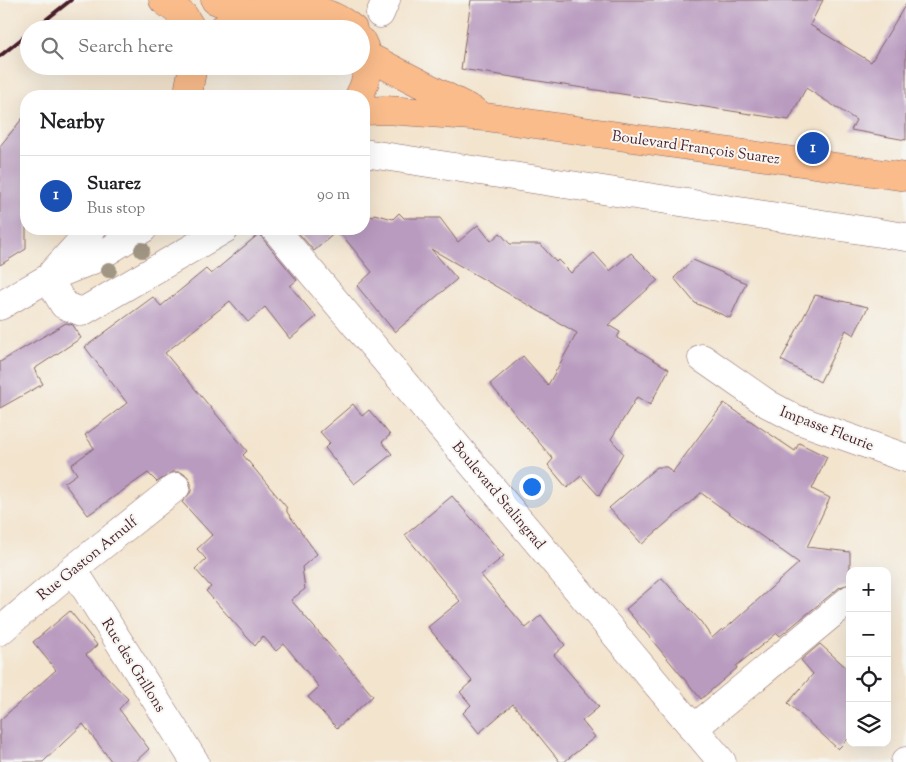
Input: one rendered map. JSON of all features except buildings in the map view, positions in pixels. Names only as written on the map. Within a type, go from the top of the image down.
[{"type":"main road","points":[[163,0],[186,20]]},
{"type":"main road","points":[[216,0],[247,13]]},
{"type":"main road","points":[[236,20],[247,13],[286,4],[331,4],[343,20]]},
{"type":"main road","name":"Boulevard François Suarez","points":[[370,51],[486,117]]},
{"type":"main road","points":[[189,90],[191,75]]},
{"type":"main road","points":[[363,90],[367,75]]},
{"type":"main road","name":"Boulevard François Suarez","points":[[370,111],[386,110],[486,117],[906,177]]},
{"type":"street","points":[[370,153],[906,237]]},
{"type":"street","points":[[48,278],[87,235]]},
{"type":"street","points":[[0,306],[48,278],[95,259],[133,235]]},
{"type":"street","points":[[48,278],[64,305],[82,312],[215,235]]},
{"type":"street","name":"Boulevard Stalingrad","points":[[280,235],[722,762]]},
{"type":"street","name":"Impasse Fleurie","points":[[702,358],[780,412],[906,458]]},
{"type":"street","name":"Rue Gaston Arnulf","points":[[0,631],[73,569],[176,487]]},
{"type":"street","name":"Rue des Grillons","points":[[73,569],[195,762]]},
{"type":"street","points":[[694,729],[846,602]]},
{"type":"railway","points":[[45,20],[71,0]]},
{"type":"railway","points":[[0,56],[20,40]]},
{"type":"place","name":"Suarez","points":[[813,148]]}]
